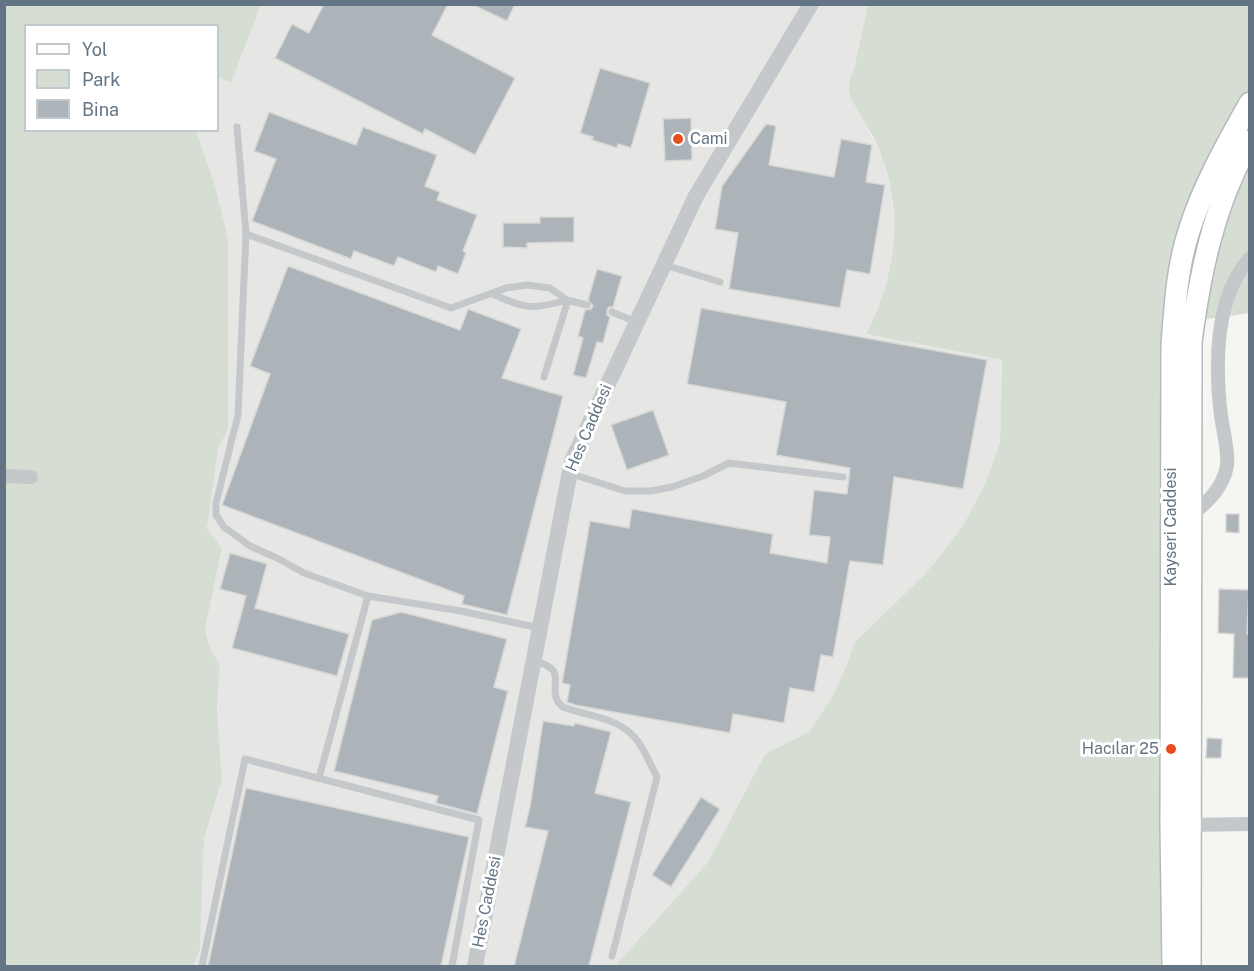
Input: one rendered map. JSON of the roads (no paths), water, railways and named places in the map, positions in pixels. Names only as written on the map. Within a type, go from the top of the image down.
[{"type":"main road","name":"Kayseri Caddesi","points":[[1190,966],[1180,825],[1172,345],[1175,301],[1189,232],[1220,158],[1250,103]]},
{"type":"main road","name":"Kayseri Caddesi","points":[[1173,966],[1190,516],[1191,342],[1209,239],[1219,208],[1250,141]]},
{"type":"street","name":"Hes Caddesi","points":[[475,966],[572,461],[696,196],[810,4]]},
{"type":"street","points":[[1190,516],[1208,503],[1220,486],[1227,465],[1220,399],[1218,343],[1231,288],[1250,258]]},
{"type":"street","points":[[4,476],[31,477]]},
{"type":"street","points":[[1180,825],[1250,824]]},
{"type":"lane","points":[[237,127],[246,234],[238,415],[216,503],[216,515],[224,527],[250,546],[304,573],[368,596],[461,611],[539,628]]},
{"type":"lane","points":[[246,234],[451,308],[506,288],[539,285],[550,288],[568,300],[587,305]]},
{"type":"lane","points":[[663,265],[720,282]]},
{"type":"lane","points":[[493,294],[520,306],[535,308],[568,300]]},
{"type":"lane","points":[[544,377],[568,300]]},
{"type":"lane","points":[[612,312],[636,322]]},
{"type":"lane","points":[[569,472],[625,490],[651,491],[693,480],[729,463],[843,477]]},
{"type":"lane","points":[[319,778],[368,596]]},
{"type":"lane","points":[[533,661],[545,663],[552,669],[555,676],[555,695],[563,707],[611,721],[626,729],[639,742],[657,777],[612,956]]},
{"type":"lane","points":[[202,966],[245,759],[479,820],[452,966]]},
{"type":"place","name":"Cami","points":[[678,139]]},
{"type":"place","name":"Hacılar 25","points":[[1171,749]]}]
